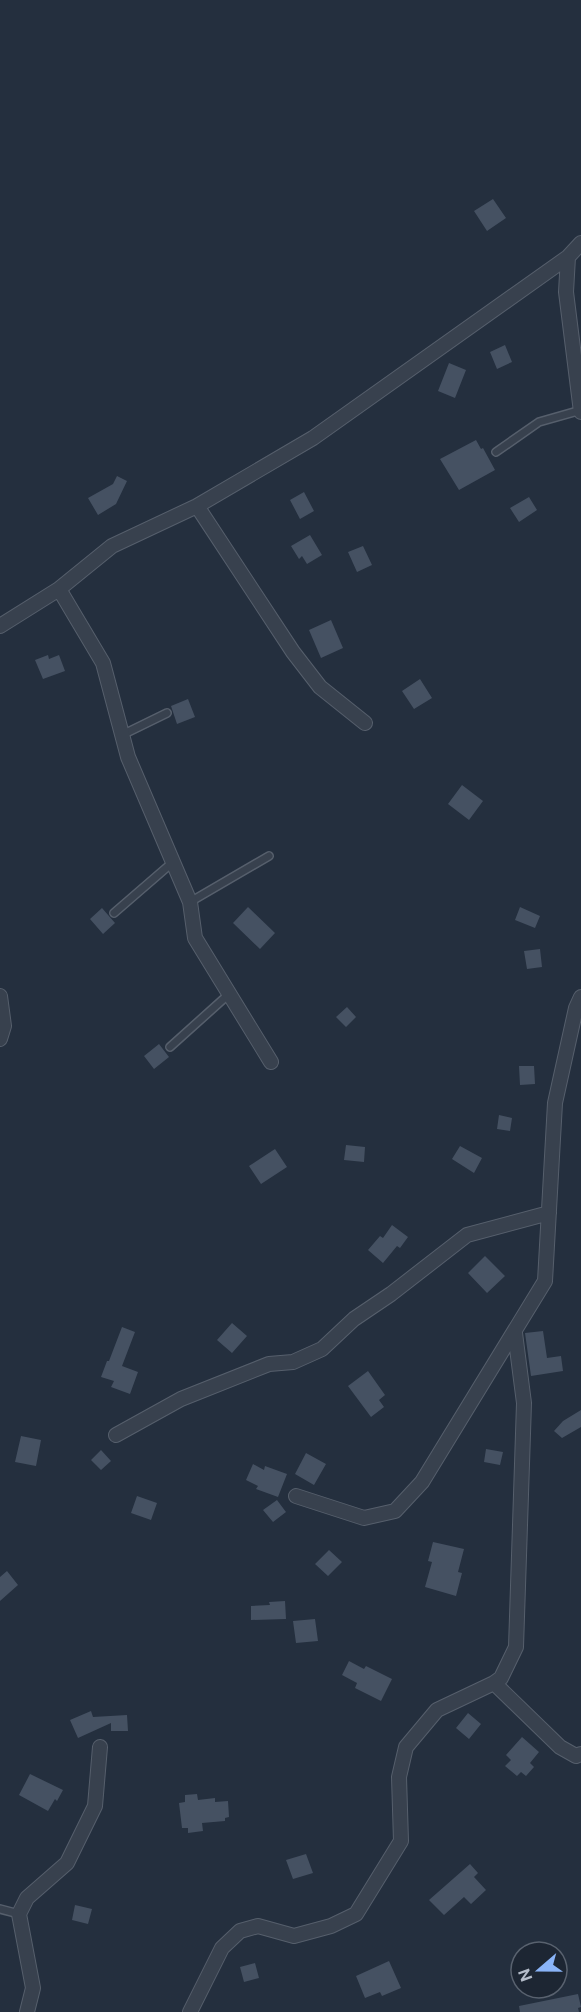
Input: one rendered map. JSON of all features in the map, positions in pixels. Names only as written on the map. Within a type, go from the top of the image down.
[{"type":"street","points":[[0,626],[59,589],[112,546],[197,506],[313,438],[568,257],[581,243]]},
{"type":"street","points":[[568,257],[566,292],[581,411]]},
{"type":"street","points":[[197,506],[293,652],[320,687],[365,723]]},
{"type":"street","points":[[59,589],[102,663],[128,757],[190,902],[195,938],[271,1062]]},
{"type":"street","points":[[0,996],[4,1026],[0,1039]]},
{"type":"street","points":[[296,1496],[364,1518],[395,1511],[422,1482],[545,1281],[555,1103],[576,1008],[581,996]]},
{"type":"street","points":[[116,1435],[181,1399],[269,1364],[293,1362],[322,1349],[354,1318],[392,1294],[467,1235],[549,1213]]},
{"type":"street","points":[[190,2012],[222,1948],[240,1931],[258,1926],[294,1936],[331,1926],[356,1914],[401,1841],[399,1777],[406,1747],[437,1710],[494,1683],[501,1677],[516,1647],[524,1402],[515,1333]]},
{"type":"street","points":[[494,1683],[560,1747],[576,1755],[581,1754]]},
{"type":"street","points":[[27,2012],[33,1988],[18,1914],[27,1898],[67,1863],[95,1806],[100,1747]]},
{"type":"lane","points":[[496,452],[539,422],[581,411]]},
{"type":"lane","points":[[122,735],[167,713]]},
{"type":"lane","points":[[190,902],[269,856]]},
{"type":"lane","points":[[114,913],[173,862]]},
{"type":"lane","points":[[170,1047],[229,994]]},
{"type":"lane","points":[[0,1909],[18,1914]]},
{"type":"building","points":[[493,199],[506,218],[487,231],[474,211]]},
{"type":"building","points":[[505,345],[512,362],[497,369],[490,352]]},
{"type":"building","points":[[449,363],[466,370],[455,398],[438,391]]},
{"type":"building","points":[[476,440],[495,470],[459,490],[440,459]]},
{"type":"building","points":[[117,476],[127,481],[116,504],[98,515],[88,498],[113,484]]},
{"type":"building","points":[[304,492],[314,511],[300,519],[290,500]]},
{"type":"building","points":[[529,497],[537,510],[519,522],[510,508]]},
{"type":"building","points":[[310,535],[322,555],[307,564],[302,556],[299,559],[291,546]]},
{"type":"building","points":[[363,546],[372,565],[357,572],[348,552]]},
{"type":"building","points":[[331,620],[343,648],[321,658],[309,630]]},
{"type":"building","points":[[48,655],[49,659],[59,655],[65,671],[43,679],[35,660]]},
{"type":"building","points":[[420,679],[432,698],[414,709],[402,691]]},
{"type":"building","points":[[188,699],[195,717],[177,724],[171,706]]},
{"type":"building","points":[[462,785],[483,801],[469,820],[448,804]]},
{"type":"building","points":[[248,907],[275,933],[260,949],[233,923]]},
{"type":"building","points":[[520,907],[540,916],[535,928],[515,920]]},
{"type":"building","points":[[102,908],[115,923],[103,934],[90,919]]},
{"type":"building","points":[[540,949],[542,967],[527,969],[524,951]]},
{"type":"building","points":[[347,1007],[356,1017],[346,1027],[336,1017]]},
{"type":"building","points":[[159,1044],[169,1057],[154,1069],[144,1056]]},
{"type":"building","points":[[519,1066],[534,1066],[535,1084],[520,1085]]},
{"type":"building","points":[[499,1115],[512,1118],[510,1131],[497,1129]]},
{"type":"building","points":[[346,1145],[365,1147],[364,1162],[344,1160]]},
{"type":"building","points":[[460,1146],[482,1158],[474,1173],[452,1159]]},
{"type":"building","points":[[275,1149],[287,1167],[261,1184],[249,1166]]},
{"type":"building","points":[[392,1225],[408,1237],[400,1248],[397,1246],[383,1263],[368,1250],[380,1236],[383,1238]]},
{"type":"building","points":[[485,1256],[505,1276],[487,1293],[468,1273]]},
{"type":"building","points":[[232,1323],[247,1336],[232,1353],[217,1340]]},
{"type":"building","points":[[122,1327],[135,1332],[122,1366],[138,1372],[130,1394],[111,1387],[114,1381],[101,1377]]},
{"type":"building","points":[[543,1331],[547,1358],[561,1356],[563,1371],[531,1376],[525,1333]]},
{"type":"building","points":[[368,1371],[385,1395],[379,1400],[384,1407],[371,1417],[348,1386]]},
{"type":"building","points":[[581,1410],[581,1427],[562,1438],[554,1431],[563,1421]]},
{"type":"building","points":[[21,1436],[41,1440],[36,1466],[15,1462]]},
{"type":"building","points":[[486,1449],[503,1452],[500,1465],[484,1462]]},
{"type":"building","points":[[101,1450],[111,1461],[101,1470],[91,1460]]},
{"type":"building","points":[[306,1453],[326,1464],[314,1485],[295,1474]]},
{"type":"building","points":[[253,1464],[264,1470],[265,1466],[287,1474],[278,1497],[256,1489],[258,1486],[246,1480]]},
{"type":"building","points":[[137,1496],[157,1503],[151,1520],[131,1513]]},
{"type":"building","points":[[277,1500],[286,1512],[273,1522],[263,1510]]},
{"type":"building","points":[[433,1542],[464,1549],[458,1572],[462,1573],[456,1596],[425,1587],[432,1562],[428,1561]]},
{"type":"building","points":[[329,1550],[342,1562],[328,1576],[315,1564]]},
{"type":"building","points":[[7,1571],[18,1585],[0,1601],[0,1577]]},
{"type":"building","points":[[285,1601],[286,1619],[251,1620],[251,1606]]},
{"type":"building","points":[[315,1619],[318,1641],[296,1643],[293,1621]]},
{"type":"building","points":[[349,1661],[364,1669],[366,1666],[392,1679],[381,1701],[355,1688],[357,1683],[342,1675]]},
{"type":"building","points":[[91,1711],[93,1717],[127,1715],[128,1731],[111,1731],[111,1723],[78,1738],[70,1720]]},
{"type":"building","points":[[468,1713],[481,1724],[469,1739],[456,1728]]},
{"type":"building","points":[[522,1737],[539,1752],[530,1763],[534,1767],[526,1776],[521,1772],[517,1776],[505,1766],[511,1760],[506,1755]]},
{"type":"building","points":[[30,1774],[63,1790],[48,1811],[19,1795]]},
{"type":"building","points":[[197,1794],[198,1800],[215,1798],[215,1802],[228,1801],[229,1817],[225,1818],[225,1821],[202,1823],[203,1831],[188,1833],[188,1828],[182,1828],[179,1803],[185,1802],[185,1795]]},
{"type":"building","points":[[306,1854],[313,1873],[293,1879],[286,1860]]},
{"type":"building","points":[[470,1864],[478,1873],[474,1877],[486,1890],[471,1904],[464,1897],[444,1915],[429,1900]]},
{"type":"building","points":[[75,1905],[92,1909],[88,1924],[72,1920]]},
{"type":"building","points":[[389,1961],[401,1988],[382,1996],[380,1992],[365,1998],[356,1976]]},
{"type":"building","points":[[255,1963],[259,1978],[244,1982],[240,1967]]},
{"type":"building","points":[[578,1994],[581,2007],[578,2008],[579,2012],[520,2012],[519,2006],[548,2000],[569,2000],[569,1996]]}]
